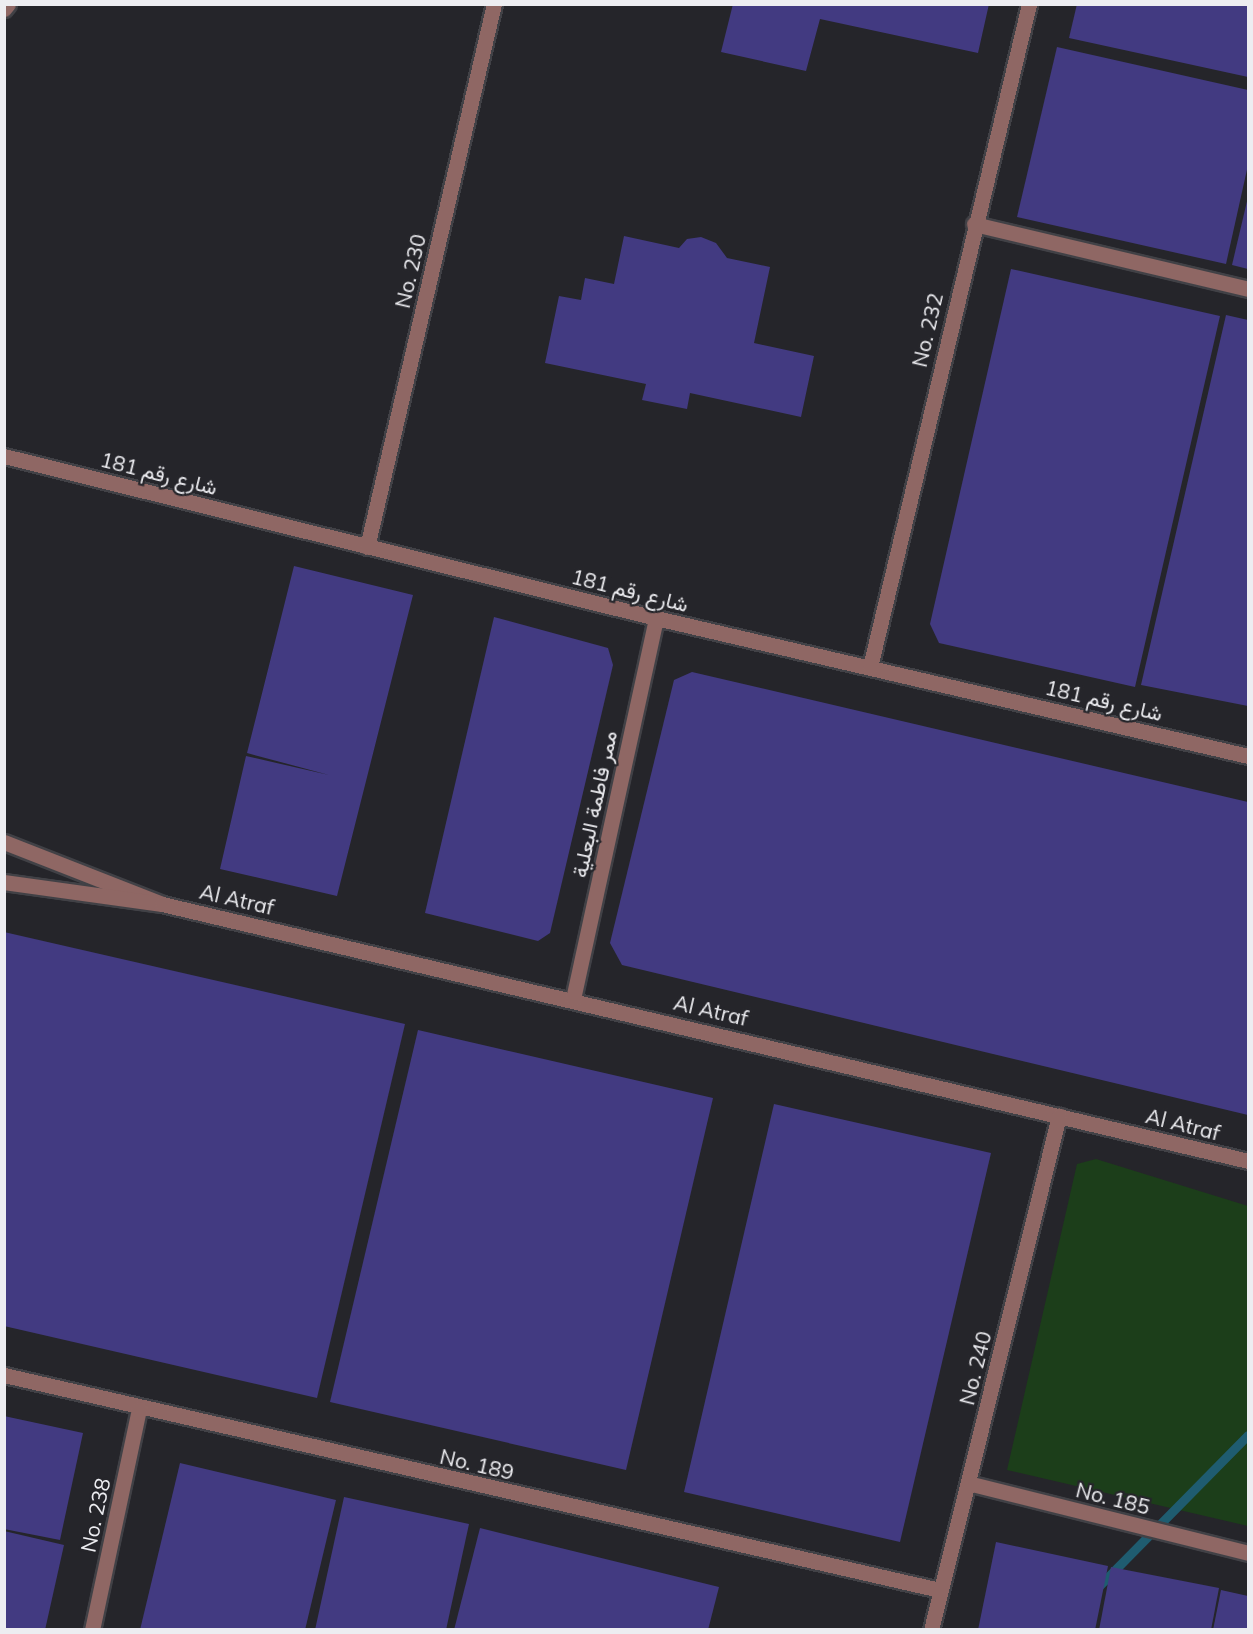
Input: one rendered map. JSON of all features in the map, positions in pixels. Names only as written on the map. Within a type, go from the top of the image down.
[{"type":"street","points":[[4,9],[8,4]]},
{"type":"street","name":"No. 230","points":[[367,547],[494,4]]},
{"type":"street","name":"No. 232","points":[[870,667],[974,225],[1029,4]]},
{"type":"street","points":[[974,225],[1248,289]]},
{"type":"street","name":"شارع رقم 181","points":[[4,456],[656,618],[1248,756]]},
{"type":"street","name":"ممر فاطمة البعلية","points":[[573,999],[656,618]]},
{"type":"street","name":"Al Atraf","points":[[4,842],[162,904]]},
{"type":"street","name":"Al Atraf","points":[[4,882],[162,904],[573,999],[1248,1161]]},
{"type":"street","name":"No. 240","points":[[930,1629],[1059,1116]]},
{"type":"street","name":"No. 189","points":[[4,1375],[139,1409],[940,1590]]},
{"type":"street","name":"No. 238","points":[[92,1629],[139,1409]]},
{"type":"street","name":"No. 185","points":[[968,1483],[1248,1553]]},
{"type":"green space","points":[[1096,1159],[1248,1206],[1248,1526],[1007,1470],[1077,1164]]},
{"type":"building","points":[[733,4],[989,4],[978,53],[820,19],[806,71],[721,52]]},
{"type":"building","points":[[1077,4],[1248,4],[1248,77],[1069,38]]},
{"type":"building","points":[[1057,47],[1248,90],[1248,165],[1226,264],[1017,217]]},
{"type":"building","points":[[1248,197],[1248,269],[1232,265]]},
{"type":"building","points":[[624,236],[679,248],[687,239],[701,237],[716,243],[727,258],[770,267],[754,343],[814,356],[801,417],[690,393],[687,409],[642,400],[646,384],[545,363],[559,296],[581,300],[585,278],[614,284]]},
{"type":"building","points":[[1011,269],[1220,316],[1135,687],[939,643],[930,624]]},
{"type":"building","points":[[1226,315],[1248,320],[1248,706],[1141,685]]},
{"type":"building","points":[[294,566],[413,595],[337,896],[220,869],[246,756],[329,775],[247,753]]},
{"type":"building","points":[[494,617],[608,648],[613,665],[550,933],[538,941],[425,913]]},
{"type":"building","points":[[692,672],[1248,802],[1248,1115],[622,965],[610,943],[674,680]]},
{"type":"building","points":[[4,932],[405,1024],[317,1398],[4,1326]]},
{"type":"building","points":[[418,1030],[713,1098],[626,1470],[330,1402]]},
{"type":"building","points":[[774,1104],[991,1153],[900,1542],[684,1492]]},
{"type":"building","points":[[4,1416],[83,1433],[60,1540],[4,1529]]},
{"type":"building","points":[[180,1463],[336,1500],[305,1630],[140,1630]]},
{"type":"building","points":[[344,1497],[469,1524],[446,1630],[315,1630]]},
{"type":"building","points":[[480,1528],[719,1587],[708,1630],[454,1630]]},
{"type":"building","points":[[4,1531],[64,1545],[45,1630],[4,1630]]},
{"type":"building","points":[[996,1542],[1108,1566],[1095,1630],[978,1630]]},
{"type":"building","points":[[1111,1567],[1219,1588],[1211,1630],[1099,1630]]},
{"type":"building","points":[[1221,1590],[1248,1596],[1248,1630],[1213,1630]]},
{"type":"waterway","points":[[1096,1589],[1248,1435]]}]
